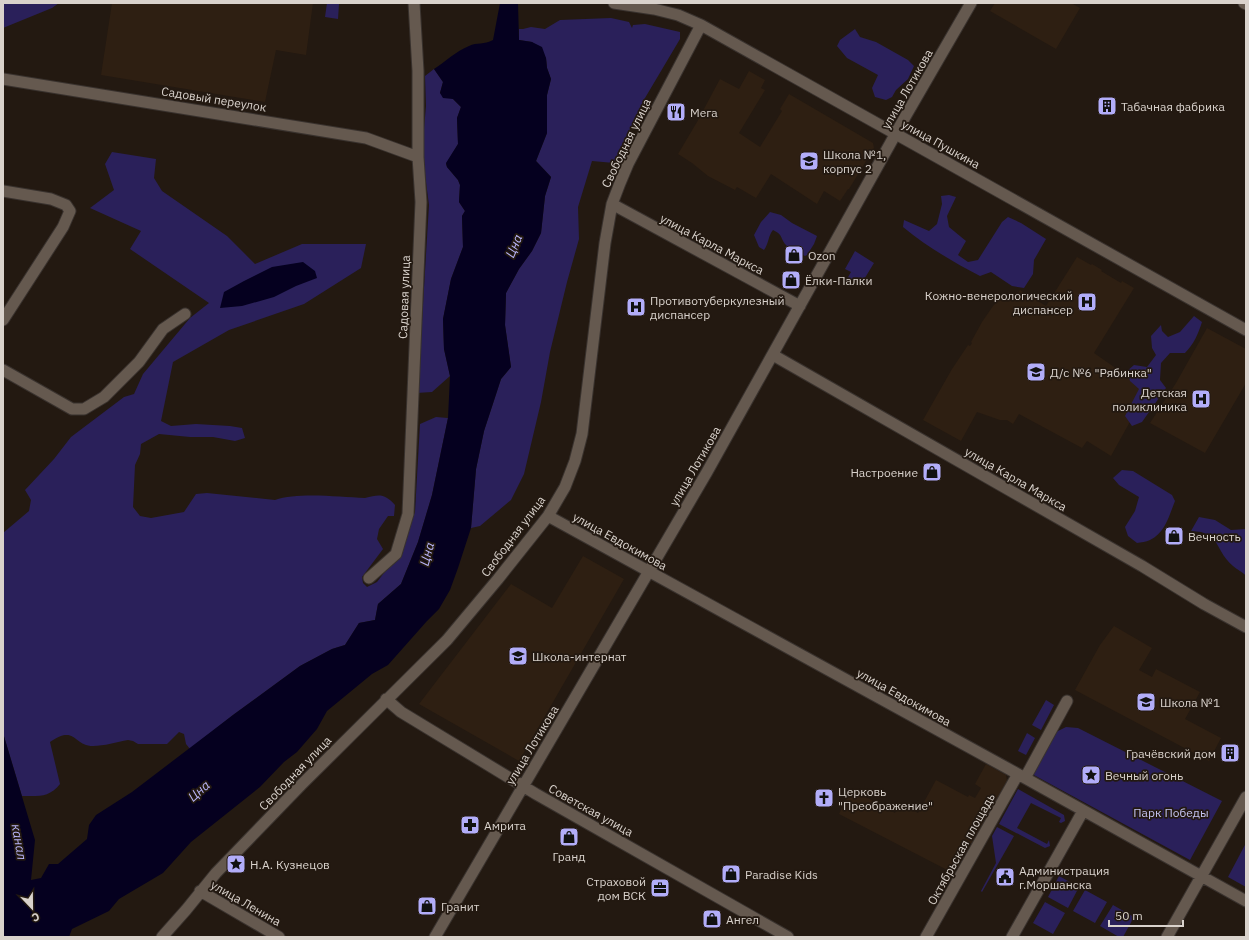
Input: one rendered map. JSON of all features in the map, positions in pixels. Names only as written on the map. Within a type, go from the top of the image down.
[{"type":"street","name":"Садовая улица","points":[[369,578],[396,554],[408,514],[421,202],[418,157],[418,71],[414,3]]},
{"type":"street","name":"улица Пушкина","points":[[614,3],[672,13],[701,25],[1246,330]]},
{"type":"street","name":"улица Лотикова","points":[[435,937],[711,466],[896,134],[971,3]]},
{"type":"street","name":"Свободная улица","points":[[162,937],[186,910],[200,891],[248,839],[386,699],[447,640],[548,516],[565,487],[575,461],[582,434],[605,243],[612,204],[628,164],[701,25]]},
{"type":"street","name":"Садовый переулок","points":[[3,79],[366,138],[418,157]]},
{"type":"street","points":[[3,191],[51,199],[66,205],[70,211],[63,227],[3,320]]},
{"type":"street","name":"улица Карла Маркса","points":[[612,204],[800,306]]},
{"type":"street","points":[[3,370],[72,409],[84,409],[104,397],[139,362],[163,330],[185,314]]},
{"type":"street","name":"улица Карла Маркса","points":[[773,355],[1246,627]]},
{"type":"street","name":"улица Евдокимова","points":[[548,516],[1021,776],[1246,902]]},
{"type":"street","name":"Советская улица","points":[[386,699],[401,712],[523,786],[788,937]]},
{"type":"street","name":"Октябрьская площадь","points":[[926,937],[1067,701]]},
{"type":"street","points":[[1167,937],[1246,797]]},
{"type":"street","points":[[1012,937],[1083,811]]},
{"type":"street","name":"улица Ленина","points":[[200,891],[279,937]]},
{"type":"shaded area","points":[[112,3],[313,3],[306,55],[276,50],[265,102],[101,75]]},
{"type":"shaded area","points":[[995,3],[1071,3],[1080,8],[1056,49],[990,11]]},
{"type":"shaded area","points":[[749,71],[765,80],[761,88],[765,90],[739,133],[760,147],[782,111],[780,109],[789,94],[873,143],[874,148],[840,201],[824,191],[817,204],[771,174],[756,198],[737,187],[735,190],[708,176],[678,154],[720,79],[739,89]]},
{"type":"shaded area","name":"Д/с №6 \"Рябинка\"","points":[[1077,257],[1091,265],[1092,264],[1121,283],[1122,281],[1134,288],[1094,353],[1143,387],[1142,400],[1111,456],[1087,441],[1082,448],[1019,414],[1013,424],[1007,420],[1000,420],[977,412],[961,441],[923,420],[952,369],[968,345],[970,346],[972,343],[971,342],[982,322],[993,306],[1003,296],[1013,301],[1020,290],[1046,306]]},
{"type":"shaded area","name":"Детская поликлиника","points":[[1207,328],[1246,349],[1246,383],[1205,453],[1150,423],[1176,383]]},
{"type":"shaded area","name":"Школа-интернат","points":[[583,556],[624,579],[519,761],[419,704],[511,584],[552,608]]},
{"type":"shaded area","name":"Школа №1","points":[[1114,626],[1152,648],[1139,670],[1152,677],[1156,669],[1200,692],[1185,719],[1221,738],[1209,761],[1075,690],[1100,645]]},
{"type":"shaded area","points":[[986,764],[1006,775],[1007,781],[955,874],[839,814],[851,789],[895,813],[900,803],[918,813],[936,780],[968,797],[969,795],[975,798],[981,788],[975,784]]},
{"type":"green space","points":[[3,3],[59,3],[52,8],[3,28]]},
{"type":"green space","points":[[327,3],[339,4],[338,19],[325,17]]},
{"type":"green space","points":[[611,18],[629,22],[632,28],[633,25],[645,24],[680,32],[680,39],[645,98],[614,163],[592,161],[578,207],[579,239],[550,352],[541,402],[524,474],[511,500],[480,526],[471,528],[476,469],[484,431],[501,379],[511,367],[505,325],[506,293],[519,269],[532,251],[541,233],[545,196],[551,177],[536,161],[547,133],[547,95],[551,79],[547,68],[546,58],[532,42],[519,40],[519,29],[531,27],[545,29],[560,20]]},
{"type":"green space","points":[[855,29],[860,37],[876,42],[908,60],[914,66],[908,79],[896,90],[892,97],[886,100],[875,97],[872,88],[878,75],[847,58],[837,46],[840,40]]},
{"type":"green space","points":[[434,69],[443,82],[440,93],[453,99],[461,107],[457,118],[458,144],[446,164],[460,185],[459,202],[465,211],[462,216],[463,247],[451,279],[443,319],[444,349],[450,376],[432,392],[416,393],[419,371],[429,205],[422,151],[426,106],[425,76]]},
{"type":"green space","points":[[112,152],[156,159],[154,178],[162,191],[227,236],[255,264],[302,244],[366,244],[361,268],[304,304],[229,330],[173,362],[161,421],[171,426],[196,424],[242,428],[245,438],[235,441],[213,437],[190,437],[159,434],[141,444],[140,454],[135,465],[133,507],[140,516],[151,518],[184,512],[196,494],[207,493],[275,500],[295,496],[365,498],[382,496],[395,505],[394,516],[388,516],[379,529],[377,539],[383,549],[362,577],[363,583],[367,587],[377,582],[387,569],[396,562],[415,512],[420,424],[436,417],[448,418],[432,495],[418,542],[401,584],[378,604],[375,620],[359,623],[345,645],[332,649],[300,666],[233,715],[190,749],[186,744],[184,734],[179,732],[167,744],[138,744],[128,740],[106,745],[93,746],[86,745],[70,735],[58,737],[50,742],[60,784],[56,789],[47,794],[38,796],[22,796],[3,733],[3,533],[29,511],[31,500],[25,490],[54,459],[71,437],[124,397],[134,394],[143,374],[190,318],[209,303],[130,249],[141,231],[90,208],[114,190],[105,164]]},
{"type":"green space","points":[[949,195],[956,197],[947,216],[949,227],[966,241],[958,255],[968,262],[978,260],[1002,222],[1008,217],[1021,223],[1046,239],[1034,260],[1033,274],[1024,288],[1012,286],[991,272],[980,276],[921,241],[903,227],[904,220],[929,231],[937,224],[942,204],[941,196]]},
{"type":"green space","points":[[770,212],[781,215],[792,223],[817,236],[807,255],[805,256],[789,248],[780,235],[773,230],[764,250],[759,247],[754,235],[761,222]]},
{"type":"green space","points":[[855,251],[874,263],[860,286],[847,279],[851,272],[845,269]]},
{"type":"green space","points":[[1194,316],[1202,322],[1197,335],[1185,353],[1170,353],[1161,363],[1160,380],[1166,388],[1142,422],[1132,426],[1125,416],[1139,389],[1130,381],[1127,371],[1134,365],[1147,367],[1156,355],[1152,348],[1151,336],[1161,325],[1162,331],[1168,337],[1180,332]]},
{"type":"green space","points":[[1122,470],[1133,471],[1172,495],[1175,501],[1163,529],[1155,537],[1148,541],[1137,543],[1128,536],[1125,527],[1135,511],[1139,497],[1119,485],[1113,478]]},
{"type":"green space","points":[[1199,517],[1215,520],[1231,530],[1246,529],[1246,576],[1226,559],[1212,536],[1201,532],[1191,531]]},
{"type":"green space","points":[[1046,700],[1054,705],[1041,730],[1032,725]]},
{"type":"green space","name":"Парк Победы","points":[[1066,727],[1078,728],[1222,801],[1190,860],[1032,774],[1056,732]]},
{"type":"green space","points":[[1027,733],[1035,738],[1026,755],[1018,751]]},
{"type":"green space","points":[[1018,789],[1064,815],[1065,821],[1061,823],[1059,822],[1061,818],[1031,803],[1017,828],[1047,844],[1049,840],[1050,846],[1045,848],[999,824]]},
{"type":"green space","points":[[997,827],[1014,836],[982,892],[981,891],[996,863],[992,836]]},
{"type":"green space","points":[[1246,843],[1246,887],[1228,877]]},
{"type":"green space","points":[[1059,876],[1079,887],[1068,908],[1048,897]]},
{"type":"green space","points":[[1085,890],[1107,902],[1095,923],[1073,911]]},
{"type":"green space","points":[[1045,902],[1065,913],[1053,934],[1033,923]]},
{"type":"green space","points":[[1113,905],[1134,917],[1123,937],[1119,937],[1100,926]]},
{"type":"water","points":[[500,3],[518,3],[519,40],[532,42],[542,47],[546,58],[547,68],[551,79],[547,95],[547,133],[536,161],[551,177],[545,196],[541,233],[532,251],[519,269],[506,293],[505,325],[511,367],[501,379],[484,431],[476,469],[471,528],[450,590],[439,609],[388,665],[372,674],[327,711],[317,729],[297,752],[284,762],[260,787],[191,842],[163,873],[119,899],[109,911],[72,929],[69,937],[3,937],[3,733],[35,840],[31,880],[41,878],[49,864],[58,864],[87,839],[89,825],[96,815],[132,792],[300,666],[332,649],[345,645],[359,623],[375,620],[378,604],[401,584],[418,542],[432,495],[448,418],[450,376],[444,349],[443,319],[451,279],[463,247],[462,216],[465,211],[459,202],[460,185],[458,180],[447,167],[446,163],[458,144],[457,118],[461,107],[453,99],[443,98],[440,93],[443,82],[434,69],[464,48],[493,40]]},
{"type":"water","points":[[303,262],[315,271],[317,278],[274,297],[242,306],[220,308],[224,292],[272,267]]},
{"type":"place","name":"Табачная фабрика","points":[[1107,106]]},
{"type":"place","name":"Мега","points":[[676,112]]},
{"type":"place","name":"Школа №1, корпус 2","points":[[809,161]]},
{"type":"place","name":"Ozon","points":[[794,255]]},
{"type":"place","name":"Ёлки-Палки","points":[[791,280]]},
{"type":"place","name":"Кожно-венерологический диспансер","points":[[1087,302]]},
{"type":"place","name":"Противотуберкулезный диспансер","points":[[636,307]]},
{"type":"place","name":"Д/с №6 \"Рябинка\"","points":[[1036,372]]},
{"type":"place","name":"Детская поликлиника","points":[[1201,399]]},
{"type":"place","name":"Настроение","points":[[932,472]]},
{"type":"place","name":"Вечность","points":[[1174,536]]},
{"type":"place","name":"Школа-интернат","points":[[518,656]]},
{"type":"place","name":"Школа №1","points":[[1146,702]]},
{"type":"place","name":"Грачёвский дом","points":[[1230,753]]},
{"type":"place","name":"Вечный огонь","points":[[1091,775]]},
{"type":"place","name":"Церковь \"Преображение\"","points":[[824,798]]},
{"type":"place","name":"Амрита","points":[[470,825]]},
{"type":"place","name":"Гранд","points":[[569,837]]},
{"type":"place","name":"Н.А. Кузнецов","points":[[236,864]]},
{"type":"place","name":"Paradise Kids","points":[[731,874]]},
{"type":"place","name":"Администрация г.Моршанска","points":[[1005,877]]},
{"type":"place","name":"Страховой дом ВСК","points":[[660,888]]},
{"type":"place","name":"Гранит","points":[[427,906]]},
{"type":"place","name":"Ангел","points":[[712,919]]},
{"type":"water label","name":"Цна","points":[[514,246]]},
{"type":"water label","name":"Цна","points":[[427,554]]},
{"type":"water label","name":"Цна","points":[[199,791]]},
{"type":"water label","name":"канал","points":[[19,842]]}]
